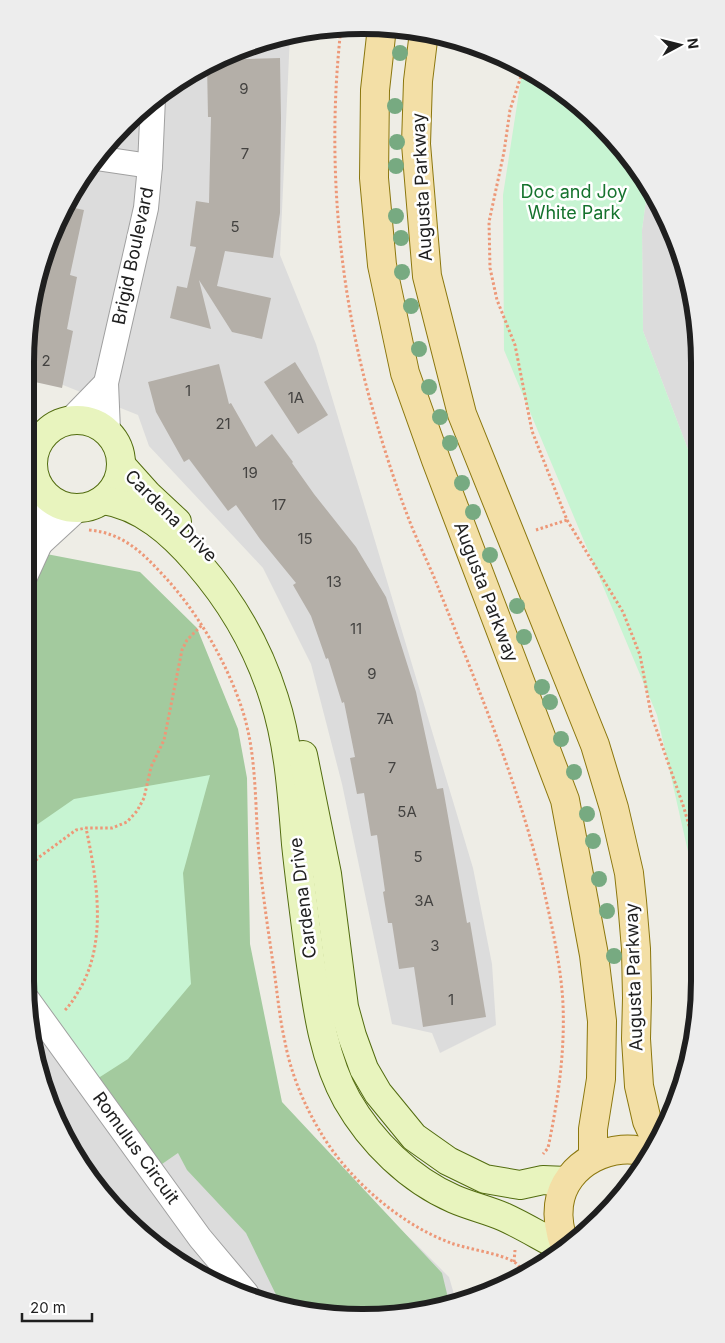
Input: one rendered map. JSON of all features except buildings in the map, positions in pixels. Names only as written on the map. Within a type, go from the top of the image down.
[{"type":"main road","name":"Augusta Parkway","points":[[381,34],[375,90],[374,178],[382,265],[406,373],[436,460],[565,800],[594,955],[602,1013],[603,1050],[601,1079],[593,1129],[593,1157]]},
{"type":"main road","name":"Augusta Parkway","points":[[423,39],[418,81],[416,144],[427,276],[462,414],[595,745],[614,808],[629,873],[632,901],[636,949],[636,1048],[639,1086],[647,1121],[653,1134]]},
{"type":"main road","points":[[562,1241],[558,1227],[559,1203],[568,1181],[579,1168],[593,1157],[611,1150],[630,1149],[643,1152]]},
{"type":"street","name":"Brigid Boulevard","points":[[108,431],[106,383],[146,208],[152,110]]},
{"type":"street","points":[[104,159],[150,166]]},
{"type":"street","points":[[34,454],[36,447],[48,428],[106,383]]},
{"type":"street","points":[[40,544],[81,520],[91,506],[103,500],[113,490],[119,479],[122,466],[116,441],[108,431],[97,424],[85,420],[48,428]]},
{"type":"street","name":"Cardena Drive","points":[[122,466],[148,495],[191,534],[220,566],[248,603],[274,655],[291,698],[327,874],[344,1007],[364,1069],[378,1093],[414,1137],[448,1161],[485,1179],[520,1185],[543,1180],[568,1181]]},
{"type":"street","points":[[34,475],[42,492],[44,505],[40,544],[34,558]]},
{"type":"street","points":[[42,492],[81,520]]},
{"type":"street","name":"Cardena Drive","points":[[103,500],[130,508],[151,519],[181,543],[222,593],[238,616],[266,674],[275,700],[286,748],[302,895],[316,999],[333,1072],[348,1101],[364,1125],[410,1172],[453,1199],[502,1216],[558,1244]]},
{"type":"street","name":"Romulus Circuit","points":[[35,1010],[200,1238],[239,1285]]},
{"type":"path","points":[[340,34],[336,90],[336,174],[341,241],[350,315],[368,394],[408,518],[441,594],[506,764],[522,811],[541,878],[556,944],[563,1002],[563,1052],[558,1100],[548,1148],[534,1167],[521,1175],[520,1185]]},
{"type":"path","points":[[521,75],[510,110],[504,152],[489,222],[490,268],[497,300],[515,345],[532,431],[567,520],[623,612],[640,655],[651,714],[691,833]]},
{"type":"path","points":[[81,520],[90,530],[112,534],[127,542],[148,558],[177,590],[202,626],[227,671],[243,712],[253,762],[262,888],[285,1042],[294,1076],[307,1108],[322,1135],[343,1165],[380,1202],[406,1220],[449,1242],[499,1256],[514,1262],[520,1268]]},
{"type":"path","points":[[536,530],[567,520]]},
{"type":"path","points":[[34,862],[76,830],[112,828],[127,822],[137,811],[144,798],[151,767],[164,740],[182,650],[187,640],[202,626]]},
{"type":"path","points":[[47,1026],[69,1006],[82,986],[92,964],[97,932],[97,905],[95,876],[86,828]]},
{"type":"path","points":[[514,1262],[516,1224]]},
{"type":"shaded area","points":[[290,42],[280,255],[316,344],[473,868],[492,964],[496,1025],[440,1053],[432,1033],[392,1024],[342,784],[311,664],[263,568],[149,446],[138,415],[53,381],[34,382],[34,341],[40,298],[51,257],[59,237],[89,180],[130,130],[180,89],[237,59]]},
{"type":"shaded area","points":[[646,197],[674,257],[685,298],[691,341],[691,458],[643,331],[642,230]]},
{"type":"shaded area","points":[[35,1010],[152,1171],[265,1092],[346,1182],[413,1241],[449,1277],[455,1296],[448,1298],[384,1309],[341,1309],[298,1303],[257,1292],[217,1275],[180,1254],[146,1228],[115,1197],[78,1145],[51,1086],[40,1045]]},
{"type":"green space","name":"Doc and Joy White Park","points":[[522,75],[563,102],[595,130],[623,162],[646,197],[642,230],[643,331],[691,458],[691,865],[657,715],[504,350],[503,195]]},
{"type":"green space","points":[[36,552],[140,572],[197,628],[238,729],[247,778],[250,944],[282,1102],[442,1273],[448,1298],[384,1309],[341,1309],[278,1298],[246,1233],[187,1170],[178,1153],[152,1171],[89,1084],[34,892],[34,557]]},
{"type":"green space","points":[[210,775],[183,873],[191,984],[128,1059],[89,1084],[34,1001],[34,827],[74,799]]}]
